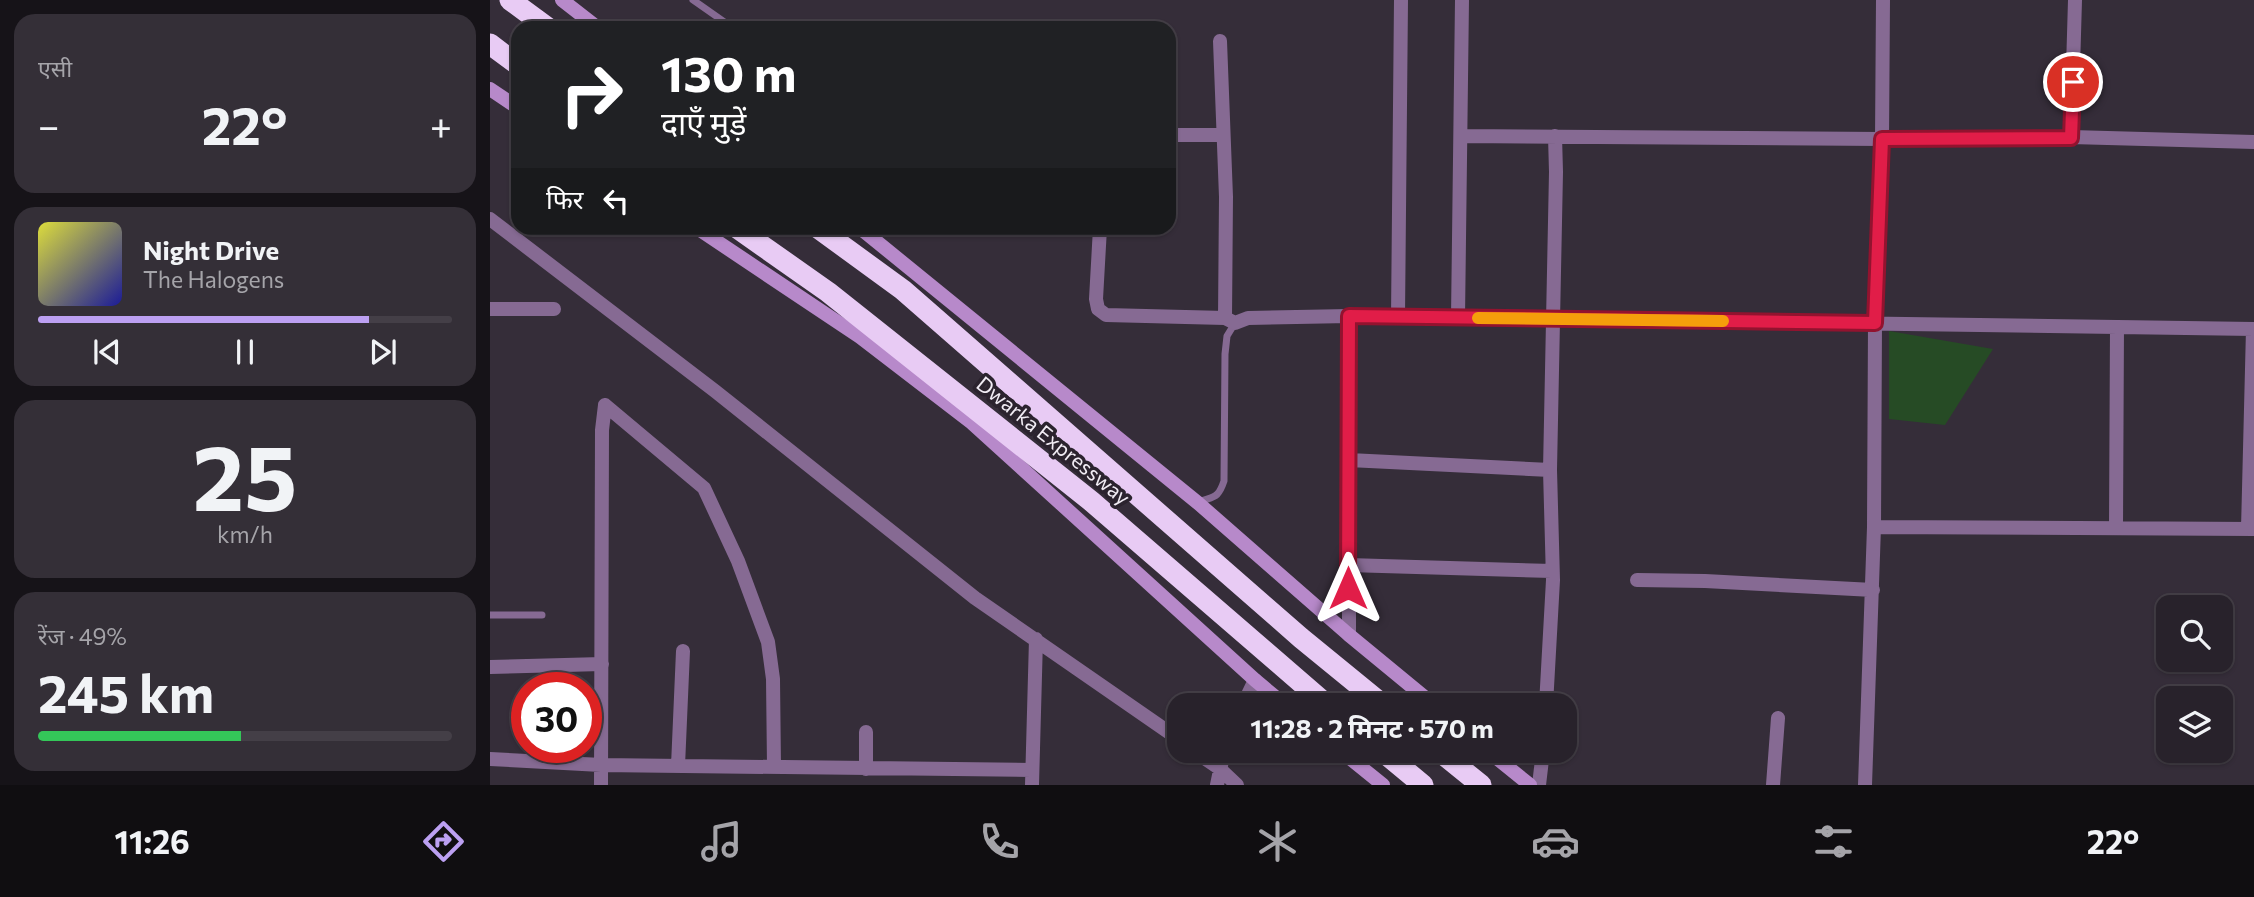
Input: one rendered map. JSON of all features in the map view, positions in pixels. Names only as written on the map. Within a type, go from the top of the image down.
[{"type":"highway","points":[[510,0],[538,21]]},
{"type":"highway","points":[[490,44],[511,60]]},
{"type":"highway","name":"Dwarka Expressway","points":[[747,235],[828,292],[1091,500],[1313,693]]},
{"type":"highway","name":"Dwarka Expressway","points":[[827,235],[902,290],[1301,638],[1368,693]]},
{"type":"highway","points":[[1396,763],[1423,785]]},
{"type":"highway","points":[[1453,763],[1480,785]]},
{"type":"street","points":[[562,0],[589,21]]},
{"type":"street","points":[[1398,317],[1401,0]]},
{"type":"street","points":[[1458,318],[1462,0]]},
{"type":"street","points":[[1865,785],[1874,527],[1875,323],[1882,139],[1883,0]]},
{"type":"street","points":[[2071,138],[2075,0]]},
{"type":"street","points":[[1220,41],[1230,320]]},
{"type":"street","points":[[490,89],[511,103]]},
{"type":"street","points":[[1176,135],[1223,135]]},
{"type":"street","points":[[1461,136],[2071,138],[2254,142]]},
{"type":"street","points":[[1547,693],[1552,571],[1550,470],[1555,136]]},
{"type":"street","points":[[490,219],[715,391],[975,598],[1167,731]]},
{"type":"street","points":[[707,235],[860,337],[972,423],[1271,693]]},
{"type":"street","points":[[869,235],[1198,503],[1419,693]]},
{"type":"street","points":[[1099,235],[1095,286],[1098,309],[1106,315],[1230,320],[1349,316],[2254,329],[2251,529],[1874,527]]},
{"type":"street","points":[[490,309],[554,309]]},
{"type":"street","points":[[1349,316],[1349,635]]},
{"type":"street","points":[[2116,528],[2117,327]]},
{"type":"street","points":[[601,785],[602,430],[605,405],[704,488],[738,561],[768,642],[773,679],[774,766]]},
{"type":"street","points":[[1349,460],[1550,470]]},
{"type":"street","points":[[1348,565],[1552,571]]},
{"type":"street","points":[[1637,580],[1872,590]]},
{"type":"street","points":[[490,759],[601,765],[866,769],[1032,778],[1036,639]]},
{"type":"street","points":[[678,766],[683,652]]},
{"type":"street","points":[[490,667],[602,664]]},
{"type":"street","points":[[1249,693],[1255,680]]},
{"type":"street","points":[[1773,785],[1778,718]]},
{"type":"street","points":[[866,732],[866,769]]},
{"type":"street","points":[[1212,763],[1237,785]]},
{"type":"street","points":[[1217,785],[1220,763]]},
{"type":"street","points":[[1356,763],[1383,785]]},
{"type":"street","points":[[1503,763],[1530,785]]},
{"type":"street","points":[[1539,785],[1542,763]]},
{"type":"lane","points":[[693,0],[723,21]]},
{"type":"lane","points":[[1198,503],[1212,500],[1220,492],[1224,481],[1225,354],[1230,320]]},
{"type":"lane","points":[[490,615],[542,615]]},
{"type":"green space","points":[[1889,331],[1993,349],[1945,425],[1889,419]]},
{"type":"slow traffic","points":[[1478,318],[1723,321]]},
{"type":"route","points":[[1348,588],[1349,316],[1875,323],[1882,139],[2071,138],[2073,82]]}]
